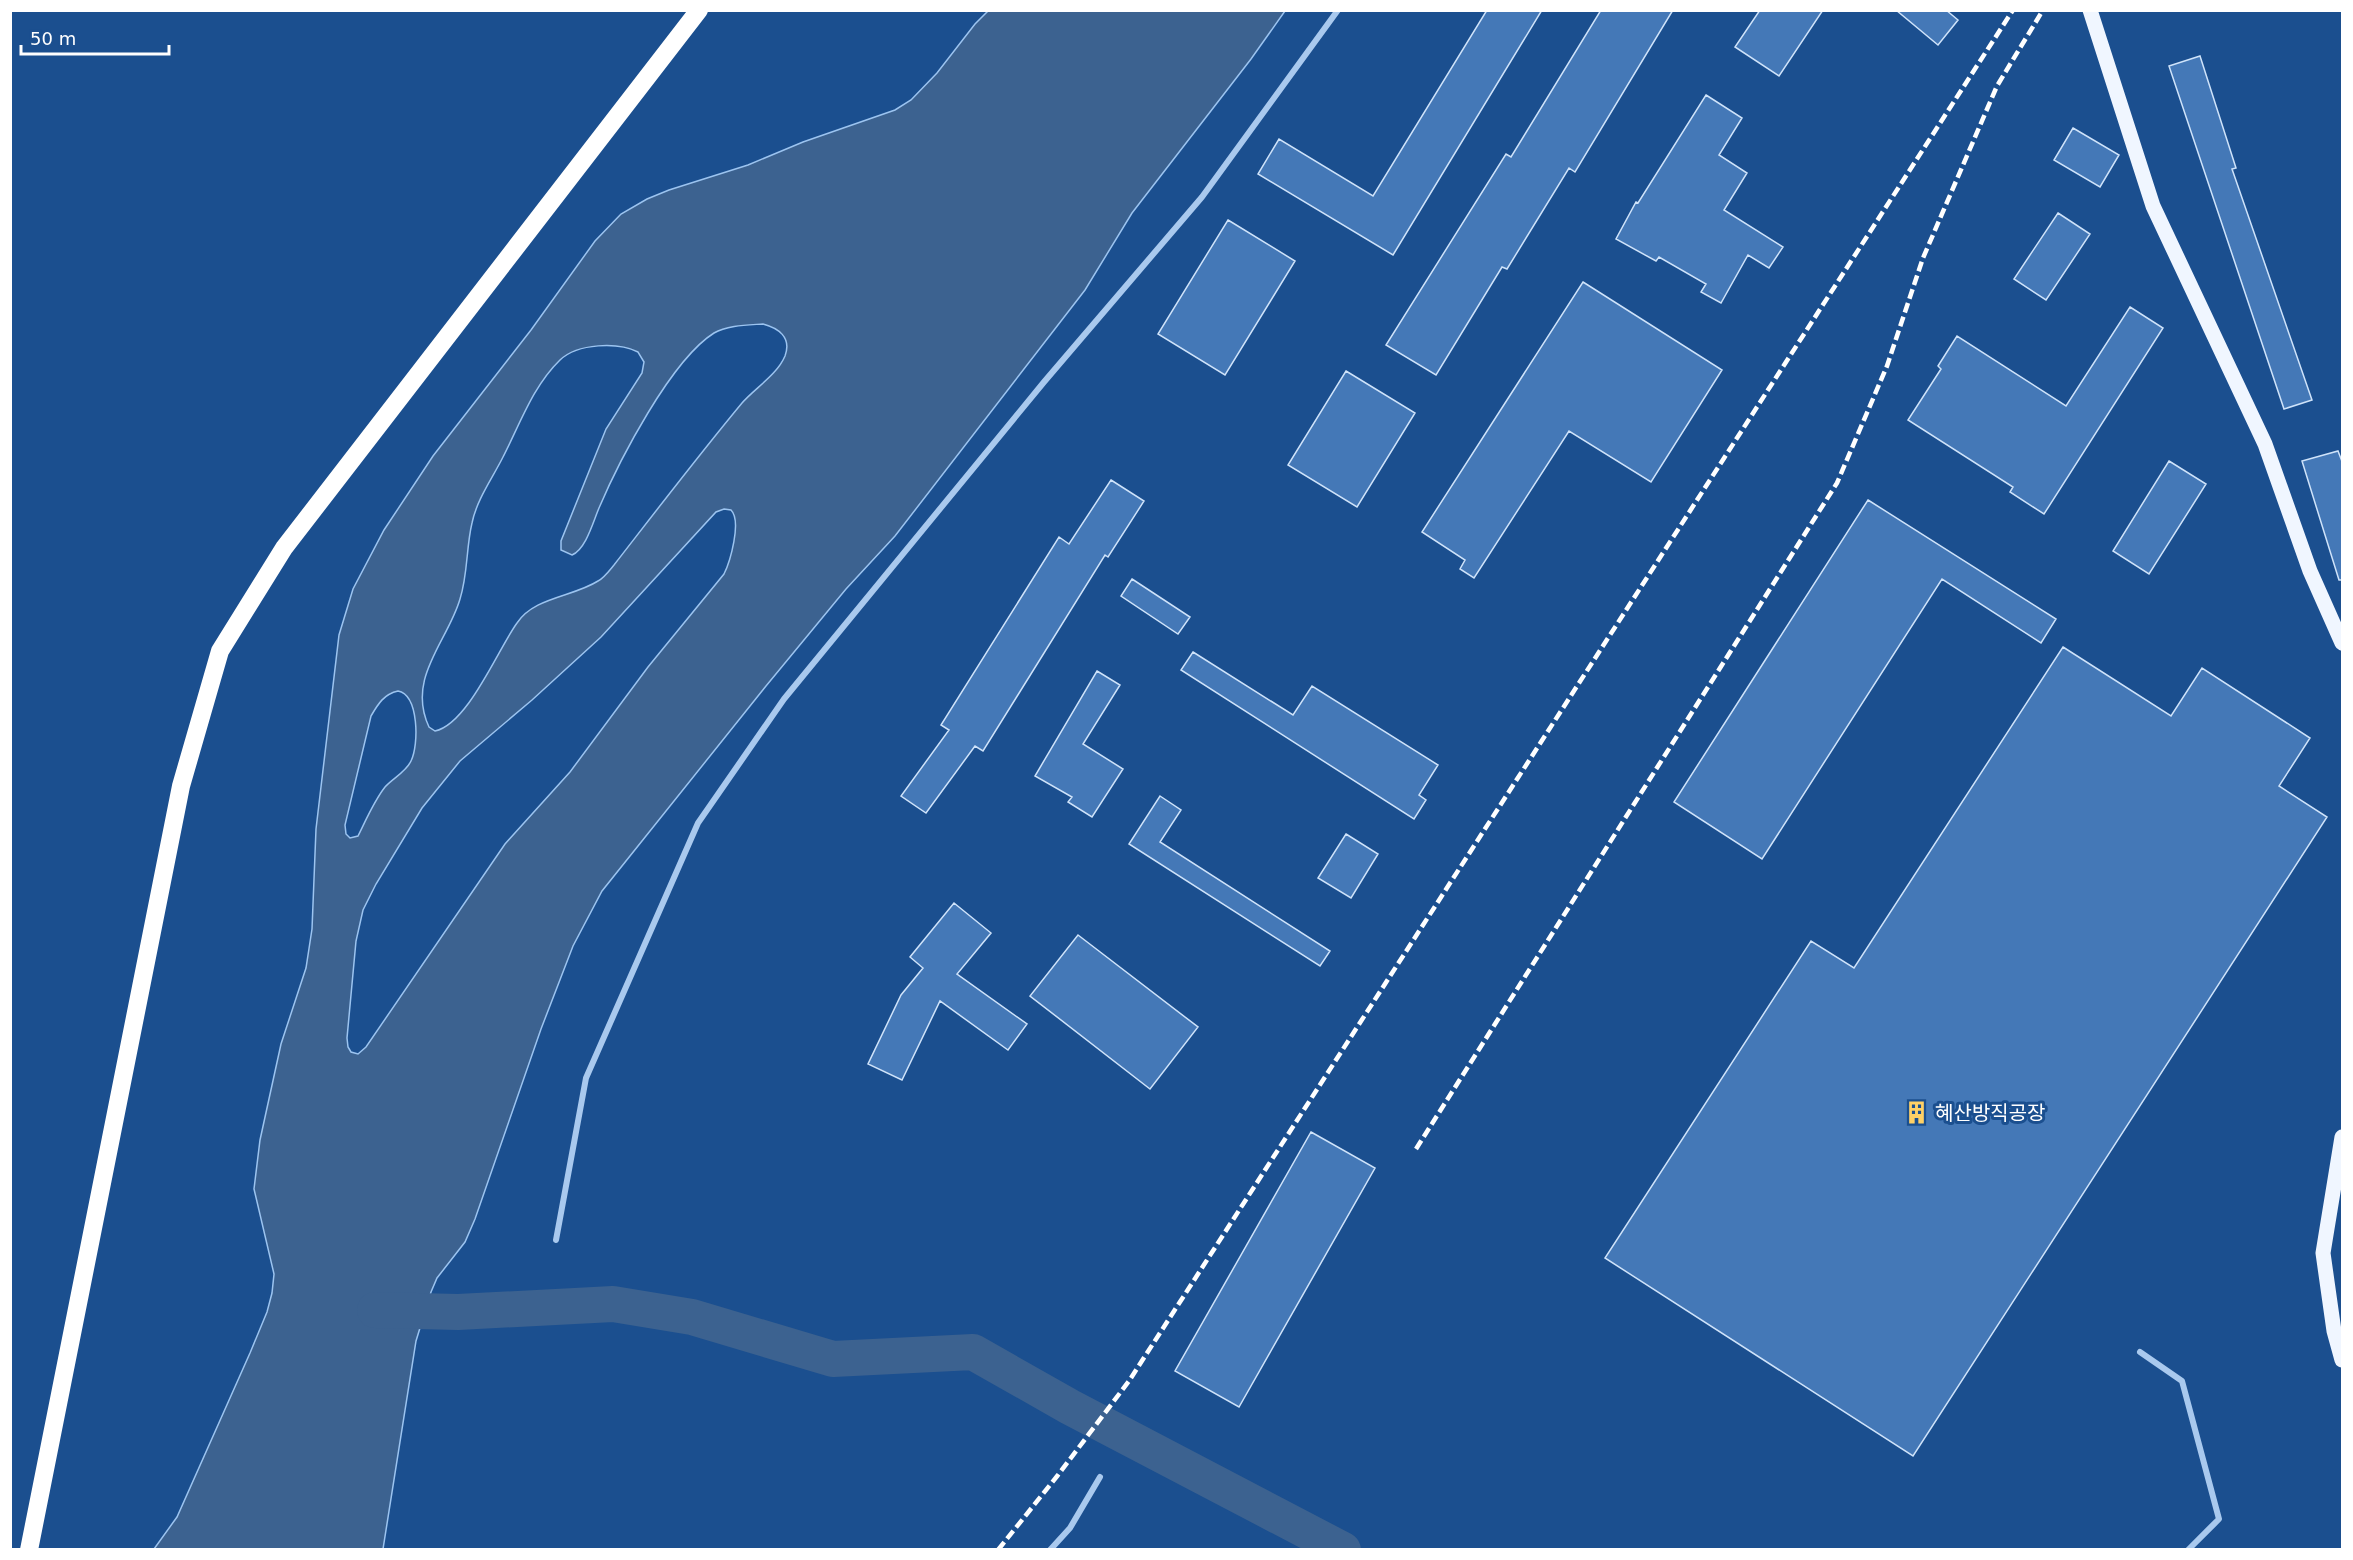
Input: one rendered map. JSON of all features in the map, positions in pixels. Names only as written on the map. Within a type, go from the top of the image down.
[{"type":"highway","points":[[28,1550],[181,786],[220,651],[284,548],[699,10]]},
{"type":"main road","points":[[2090,10],[2153,206],[2265,444],[2310,571],[2343,643]]},
{"type":"main road","points":[[2343,1137],[2323,1253],[2334,1331],[2343,1360]]},
{"type":"street","points":[[556,1240],[586,1078],[698,823],[784,699],[1044,382],[1202,197],[1338,10]]},
{"type":"street","points":[[2140,1352],[2182,1381],[2219,1519],[2188,1550]]},
{"type":"street","points":[[1050,1550],[1070,1528],[1100,1477]]},
{"type":"water","points":[[988,11],[1285,11],[1251,59],[1132,213],[1085,290],[895,536],[846,589],[602,891],[573,946],[541,1029],[475,1219],[465,1242],[437,1278],[431,1292],[416,1341],[383,1549],[154,1549],[177,1517],[250,1353],[267,1312],[272,1293],[274,1274],[254,1189],[260,1140],[281,1044],[306,968],[312,929],[316,829],[339,635],[353,589],[384,530],[433,456],[531,330],[595,241],[621,214],[669,190],[748,165],[803,142],[895,110],[911,100],[937,73]],"holes":[[[763,324],[782,334],[787,344],[785,356],[777,369],[742,403],[604,576],[588,586],[544,603],[524,614],[459,715],[435,731],[429,727],[423,709],[422,692],[431,660],[460,599],[474,514],[528,406],[550,370],[568,354],[587,347],[598,346],[630,349],[638,352],[644,362],[642,373],[606,429],[561,541],[561,550],[572,555],[585,541],[633,439],[681,365],[698,346],[719,330]],[[724,509],[731,510],[734,515],[735,532],[732,551],[724,574],[648,667],[570,772],[505,844],[366,1047],[358,1054],[351,1052],[347,1038],[356,941],[363,910],[422,808],[460,761],[601,637],[716,512]],[[398,691],[410,701],[416,733],[414,754],[406,768],[381,792],[358,836],[350,838],[346,834],[345,825],[371,716],[376,707],[389,694]]]},
{"type":"building","points":[[1487,10],[1542,10],[1393,255],[1258,174],[1279,139],[1373,196]]},
{"type":"building","points":[[1601,10],[1673,10],[1575,172],[1569,168],[1507,269],[1502,267],[1436,375],[1386,345],[1506,154],[1511,157]]},
{"type":"building","points":[[1760,10],[1823,10],[1779,76],[1735,47]]},
{"type":"building","points":[[1896,10],[1946,10],[1958,20],[1938,45]]},
{"type":"building","points":[[2200,56],[2236,168],[2232,169],[2312,400],[2284,409],[2169,66]]},
{"type":"building","points":[[1706,95],[1742,118],[1719,155],[1747,173],[1724,210],[1783,247],[1769,268],[1748,255],[1721,303],[1701,292],[1706,284],[1659,257],[1656,261],[1616,239],[1636,202],[1638,203]]},
{"type":"building","points":[[2073,128],[2119,155],[2100,187],[2054,160]]},
{"type":"building","points":[[2058,213],[2090,234],[2046,300],[2014,279]]},
{"type":"building","points":[[1228,220],[1295,261],[1225,375],[1158,334]]},
{"type":"building","points":[[1583,282],[1722,370],[1651,482],[1569,431],[1474,578],[1460,569],[1465,560],[1422,532]]},
{"type":"building","points":[[2130,307],[2163,328],[2044,514],[2010,492],[2013,487],[1908,420],[1941,369],[1938,366],[1957,336],[2066,406]]},
{"type":"building","points":[[1346,371],[1415,413],[1357,507],[1288,465]]},
{"type":"building","points":[[2338,451],[2343,464],[2343,580],[2339,580],[2302,461]]},
{"type":"building","points":[[2169,461],[2206,484],[2149,574],[2113,551]]},
{"type":"building","points":[[1111,480],[1144,501],[1108,557],[1105,555],[983,751],[975,746],[926,813],[901,796],[949,730],[941,725],[1059,537],[1069,544]]},
{"type":"building","points":[[1868,500],[2056,619],[2041,643],[1942,579],[1762,859],[1674,802]]},
{"type":"building","points":[[1132,579],[1190,617],[1178,634],[1121,596]]},
{"type":"building","name":"혜산방직공장","points":[[2063,647],[2171,716],[2202,668],[2310,738],[2279,786],[2327,817],[1913,1456],[1605,1258],[1811,941],[1854,968]]},
{"type":"building","points":[[1193,652],[1293,715],[1312,686],[1438,765],[1419,795],[1426,800],[1414,819],[1181,670]]},
{"type":"building","points":[[1097,671],[1120,685],[1083,744],[1123,769],[1092,817],[1068,802],[1072,797],[1035,776]]},
{"type":"building","points":[[1160,796],[1181,810],[1160,842],[1330,951],[1320,966],[1129,844]]},
{"type":"building","points":[[1346,834],[1378,854],[1351,898],[1318,878]]},
{"type":"building","points":[[954,903],[991,933],[957,974],[1027,1024],[1008,1050],[940,1001],[902,1080],[868,1064],[901,995],[923,968],[910,957]]},
{"type":"building","points":[[1078,935],[1198,1027],[1150,1089],[1030,996]]},
{"type":"building","points":[[1311,1132],[1375,1168],[1239,1407],[1175,1371]]},
{"type":"waterway","points":[[375,1310],[458,1312],[613,1304],[692,1317],[833,1359],[973,1352],[1070,1407],[1343,1550]]},
{"type":"railway","points":[[998,1550],[1129,1381],[2013,10]]},
{"type":"railway","points":[[1416,1149],[1837,483],[1887,366],[1923,258],[1997,86],[2043,10]]},
{"type":"place","name":"혜산방직공장","points":[[1917,1113]]}]
